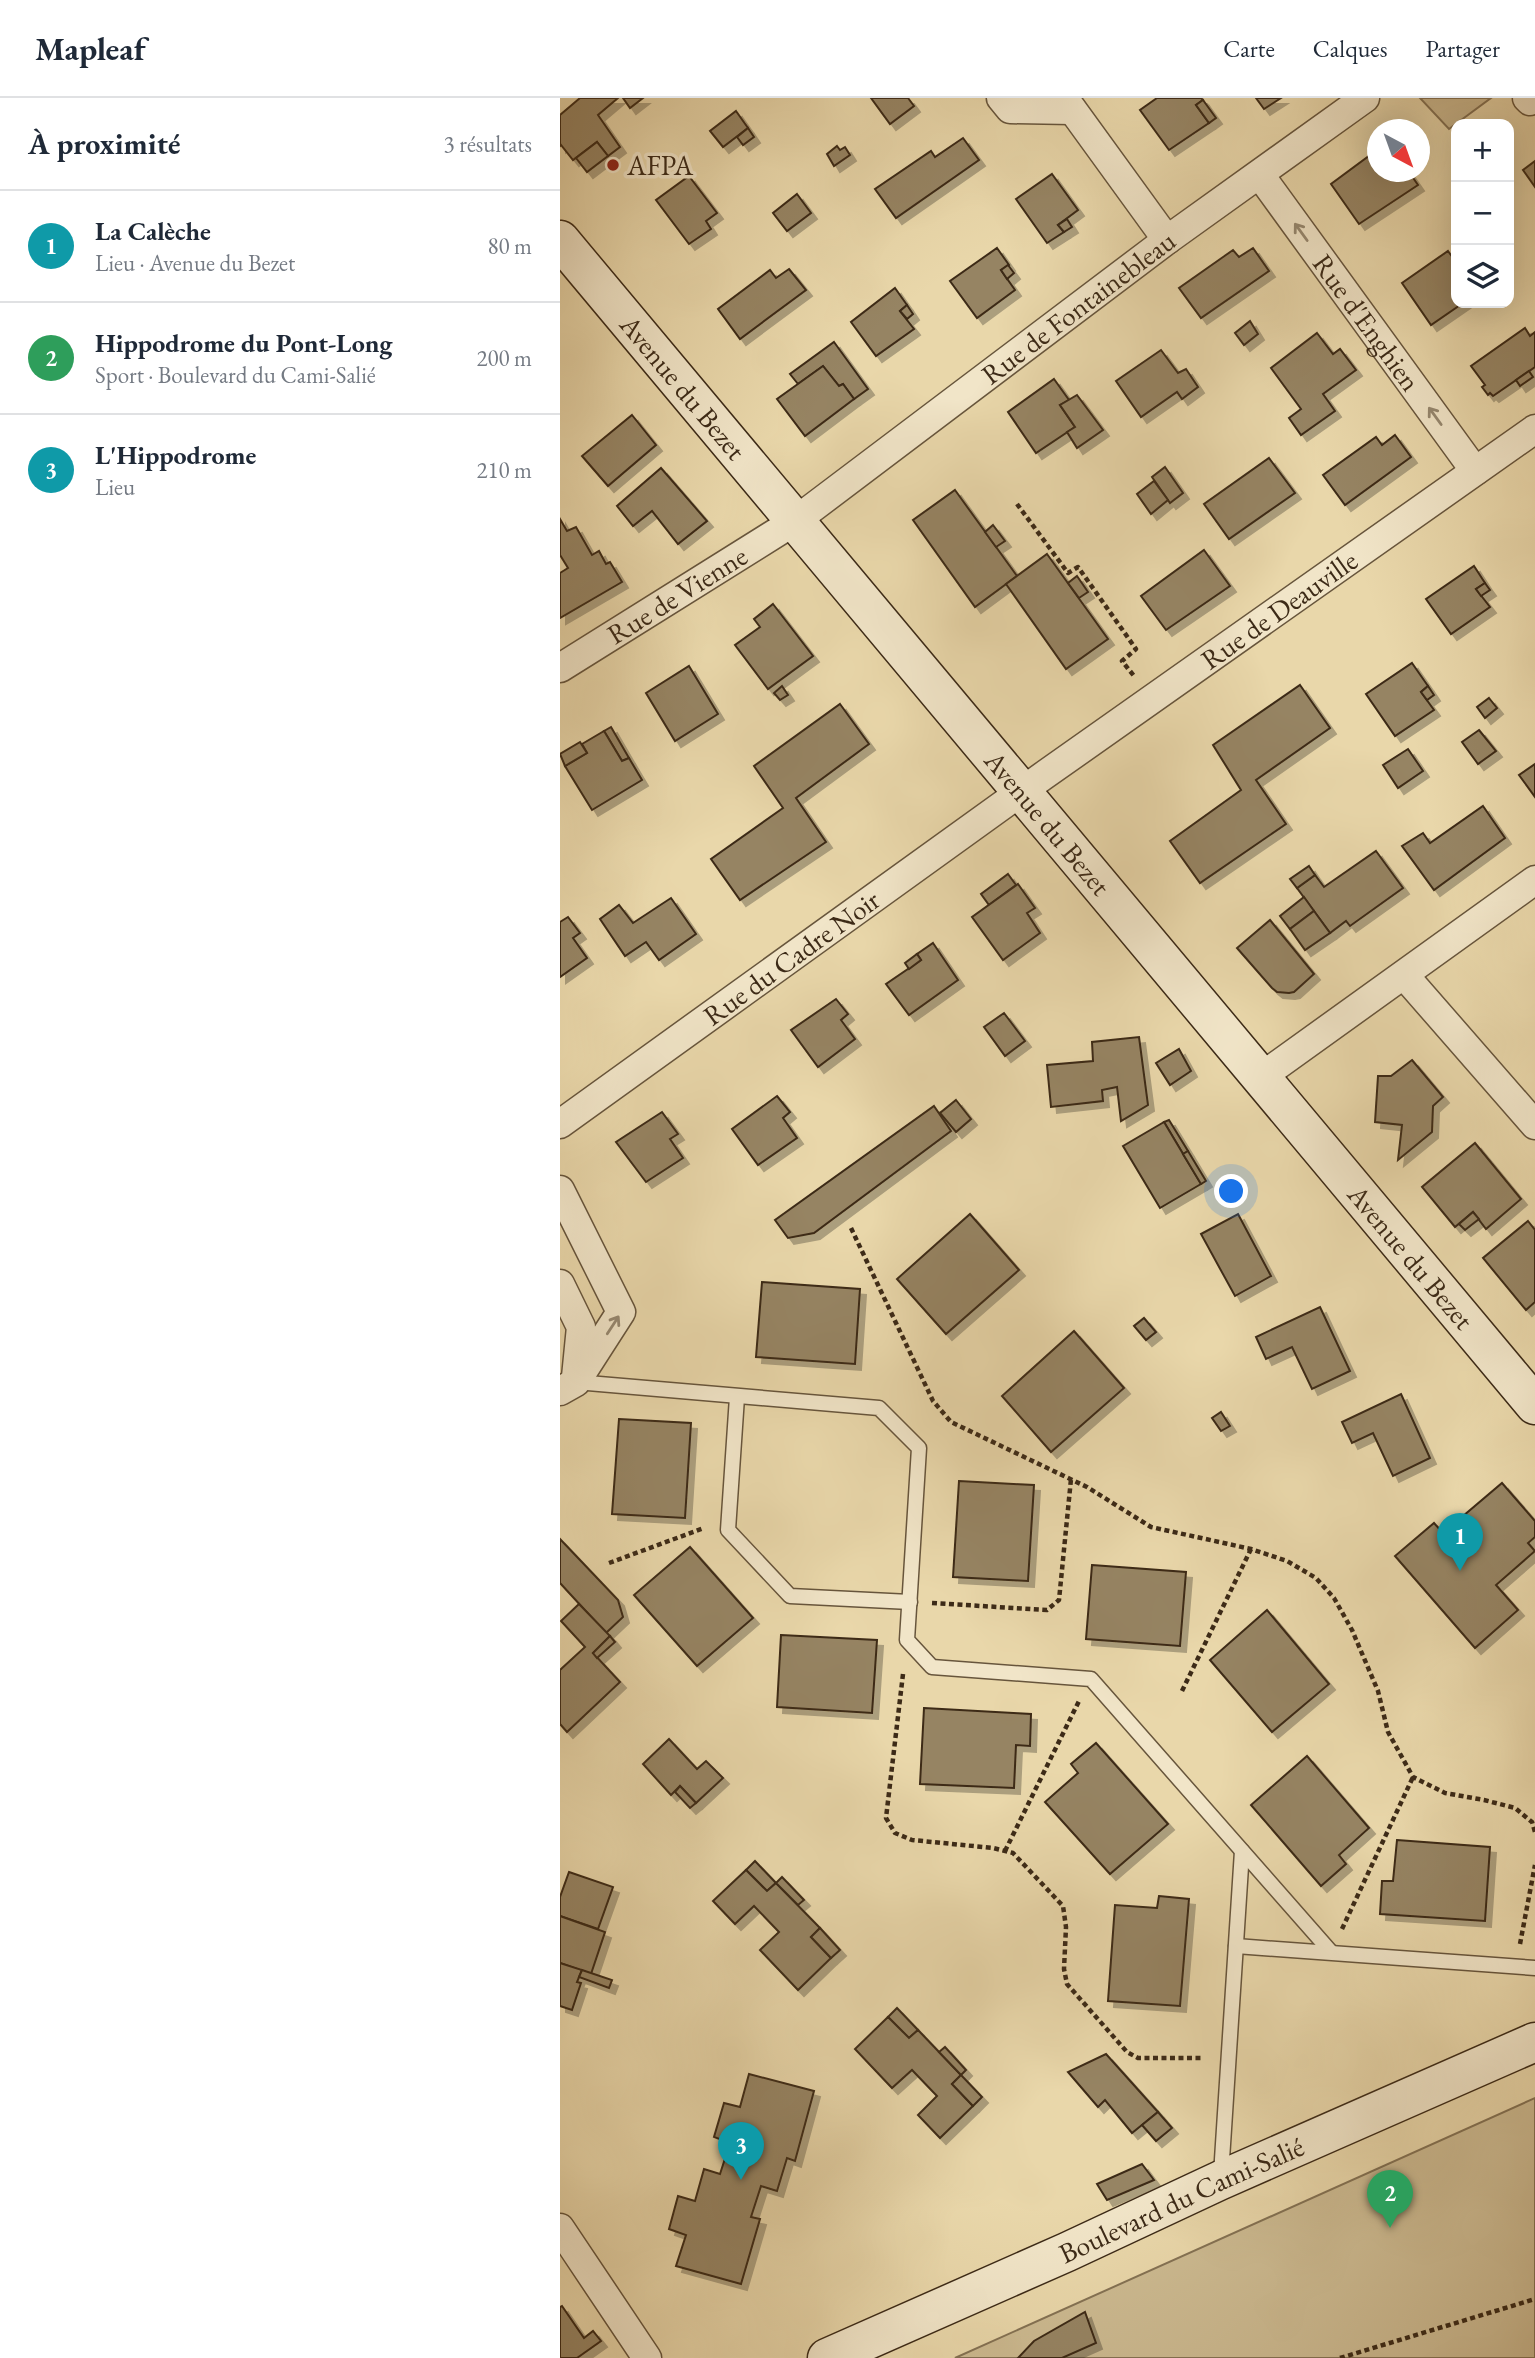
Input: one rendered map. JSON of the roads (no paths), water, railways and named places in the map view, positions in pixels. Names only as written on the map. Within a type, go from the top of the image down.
[{"type":"street","points":[[1001,98],[1010,110],[1068,104],[1167,240]]},
{"type":"street","name":"Rue de Fontainebleau","points":[[795,521],[1167,240],[1365,98]]},
{"type":"street","points":[[1527,98],[1530,101],[1535,98]]},
{"type":"street","name":"Rue d'Enghien","points":[[1260,175],[1475,471]]},
{"type":"street","name":"Avenue du Bezet","points":[[560,240],[1535,1405]]},
{"type":"street","name":"Rue de Deauville","points":[[1022,791],[1535,429]]},
{"type":"street","name":"Rue de Vienne","points":[[560,667],[795,521]]},
{"type":"street","name":"Rue du Cadre Noir","points":[[560,1124],[1022,791]]},
{"type":"street","points":[[1261,1077],[1535,880]]},
{"type":"street","points":[[1405,975],[1535,1125]]},
{"type":"street","points":[[560,1190],[621,1312],[568,1386]]},
{"type":"street","points":[[560,1284],[581,1327],[568,1386]]},
{"type":"street","name":"Boulevard du Cami-Salié","points":[[827,2358],[1535,2042]]},
{"type":"street","points":[[560,2228],[648,2357]]},
{"type":"lane","points":[[568,1386],[879,1408],[919,1448],[907,1640],[932,1667],[1091,1679],[1331,1952]]},
{"type":"lane","points":[[737,1397],[728,1530],[790,1595],[910,1602]]},
{"type":"lane","points":[[1221,2180],[1242,1851]]},
{"type":"lane","points":[[1236,1946],[1535,1968]]},
{"type":"place","name":"AFPA","points":[[613,165]]},
{"type":"place","name":"La Calèche","points":[[1460,1571]]},
{"type":"place","name":"L'Hippodrome","points":[[741,2180]]},
{"type":"place","name":"Hippodrome du Pont-Long","points":[[1390,2228]]}]
